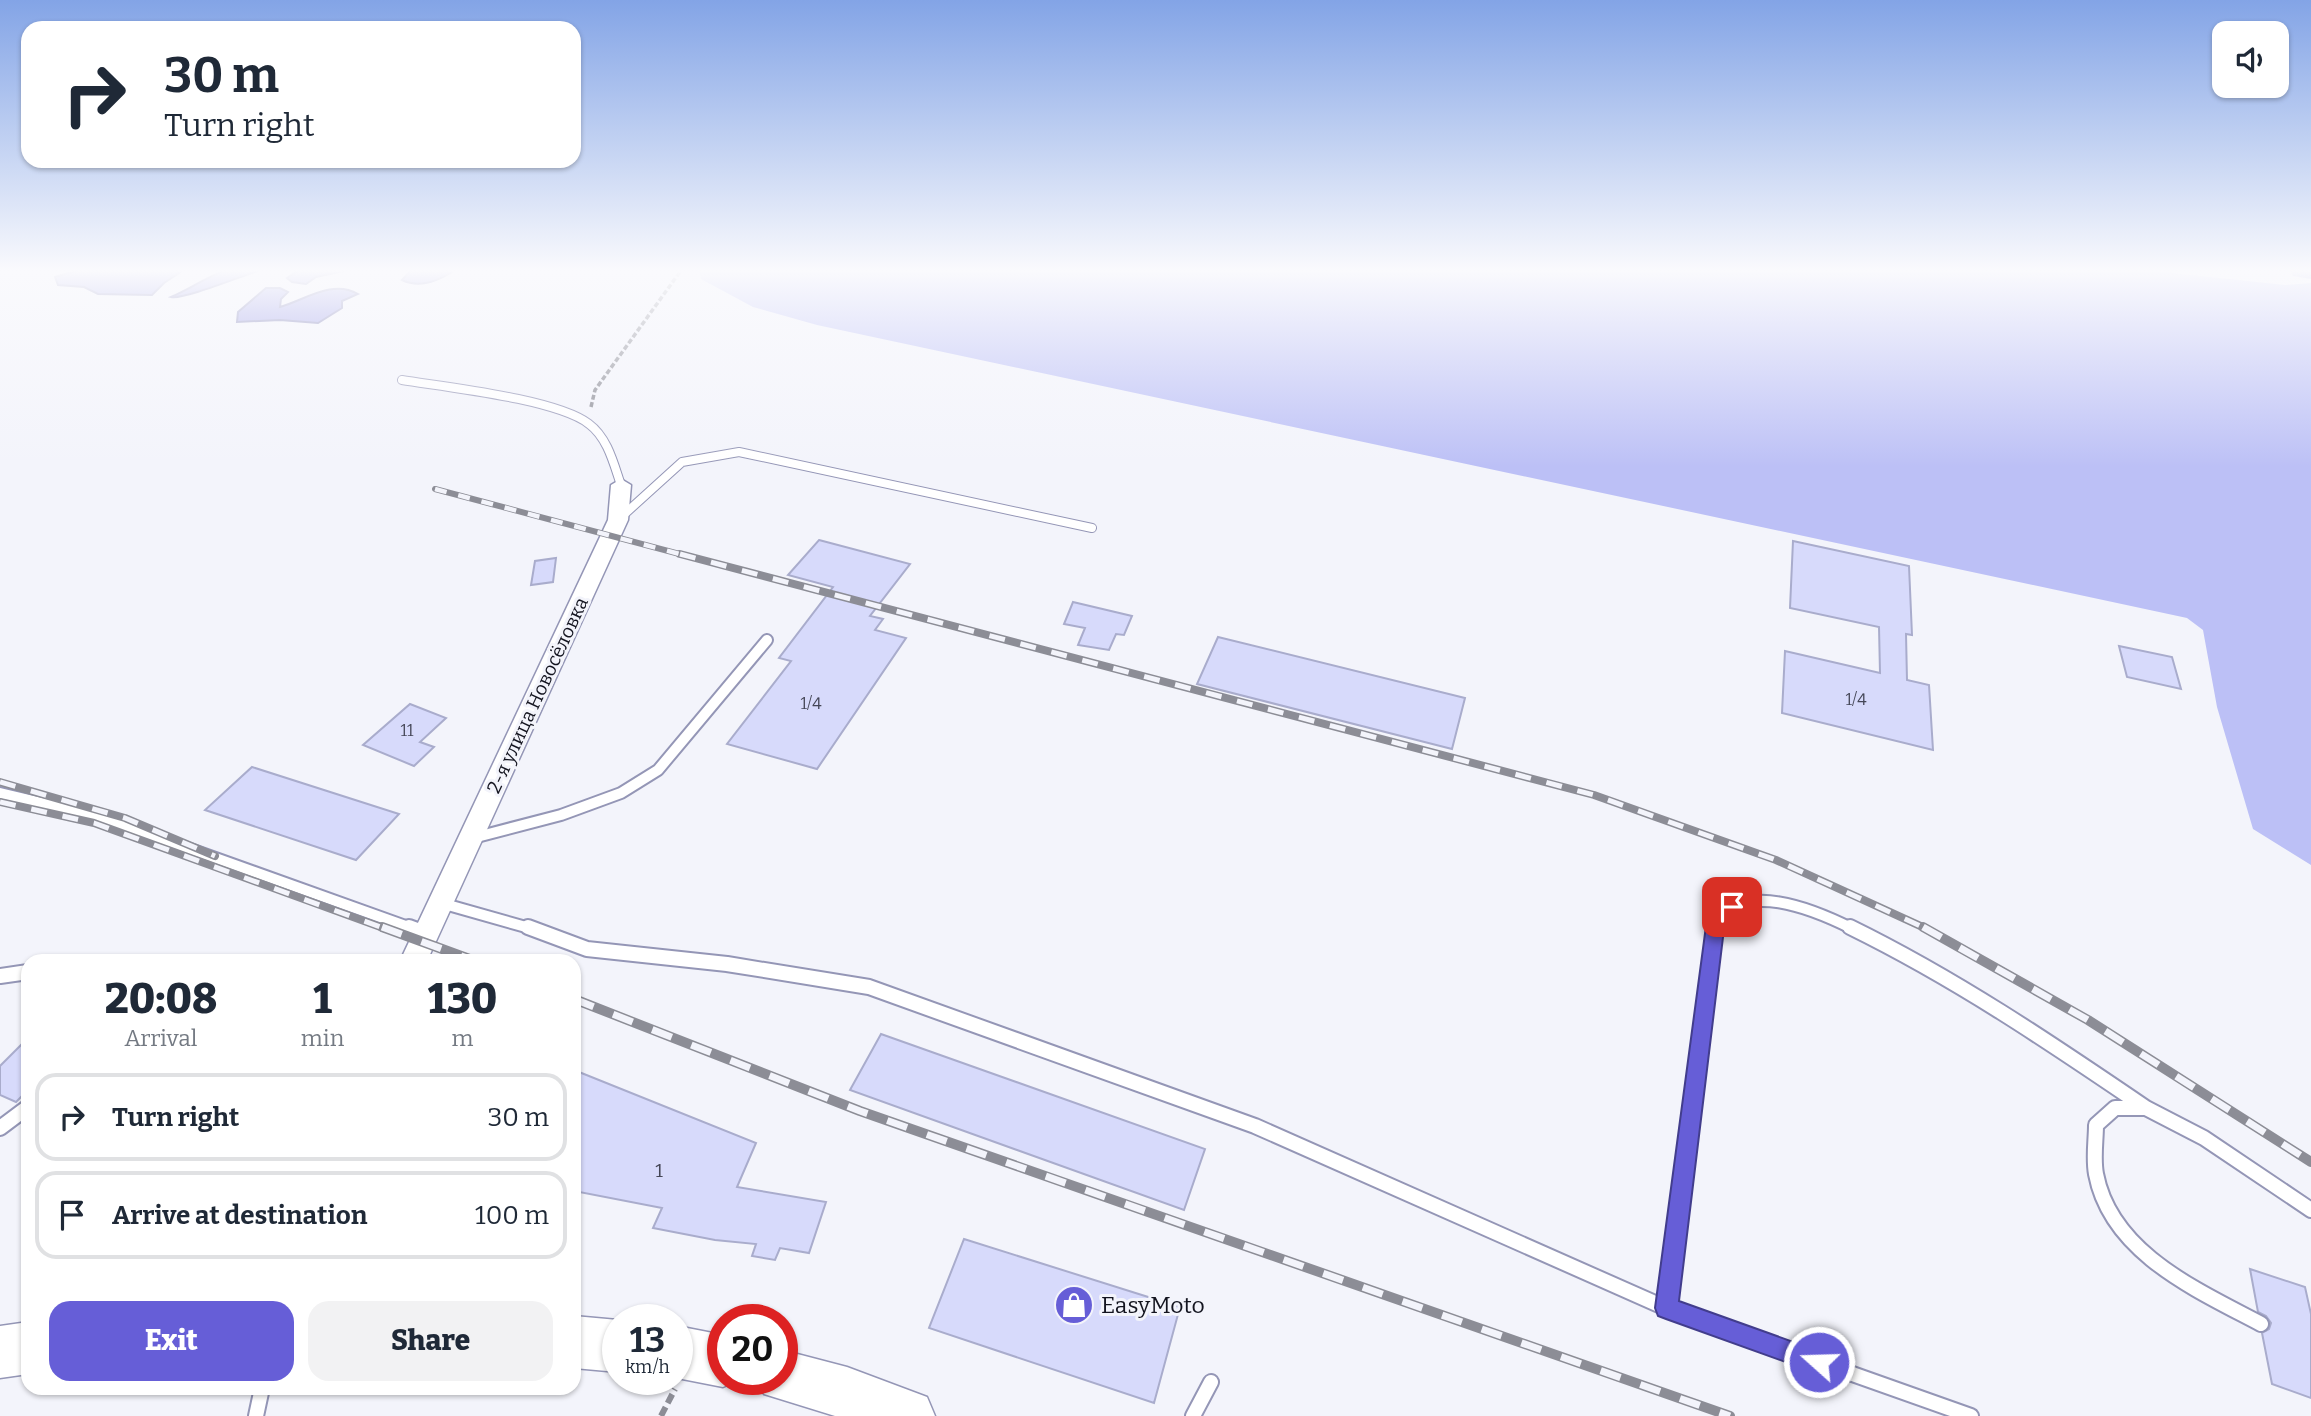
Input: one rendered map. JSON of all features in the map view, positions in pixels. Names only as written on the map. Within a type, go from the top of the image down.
[{"type":"main road","points":[[581,1343],[602,1345]]},
{"type":"main road","points":[[0,1352],[21,1349]]},
{"type":"main road","points":[[798,1381],[847,1393],[908,1416]]},
{"type":"street","name":"2-я улица Новосёловка","points":[[416,954],[618,520],[621,485]]},
{"type":"lane","points":[[402,380],[548,407],[587,421],[606,442],[621,485]]},
{"type":"lane","points":[[618,520],[682,462],[739,452],[1092,528]]},
{"type":"lane","points":[[470,839],[561,815],[621,793],[658,770],[767,640]]},
{"type":"lane","points":[[0,793],[101,817],[425,933]]},
{"type":"lane","points":[[1666,1308],[1715,926],[1732,907],[1766,899],[1825,915],[1909,956],[2005,1012],[2146,1108],[2204,1138],[2311,1210]]},
{"type":"lane","points":[[441,902],[517,923],[587,949],[727,964],[869,987],[1255,1126],[1666,1308],[1971,1416]]},
{"type":"lane","points":[[0,976],[21,973]]},
{"type":"lane","points":[[2146,1108],[2115,1108],[2096,1125],[2096,1173],[2111,1218],[2142,1252],[2183,1281],[2260,1324]]},
{"type":"lane","points":[[0,1128],[21,1112]]},
{"type":"lane","points":[[1194,1416],[1211,1382]]},
{"type":"lane","points":[[256,1416],[260,1395]]},
{"type":"path","points":[[587,421],[595,390],[634,335]]},
{"type":"shaded area","points":[[864,335],[2311,335],[2311,865],[2253,829],[2217,707],[2203,630],[2187,618]]},
{"type":"building","points":[[819,540],[910,564],[870,616],[883,619],[875,630],[906,638],[817,769],[727,744],[791,661],[779,658],[833,587],[788,575]]},
{"type":"building","points":[[1793,541],[1909,566],[1912,635],[1906,634],[1907,680],[1929,685],[1933,750],[1782,713],[1785,651],[1880,673],[1879,627],[1790,608]]},
{"type":"building","points":[[556,558],[553,582],[531,585],[535,561]]},
{"type":"building","points":[[1073,602],[1132,616],[1124,635],[1116,634],[1109,650],[1078,645],[1085,628],[1064,624]]},
{"type":"building","points":[[1218,637],[1465,698],[1452,749],[1197,684]]},
{"type":"building","points":[[2119,646],[2172,657],[2181,689],[2127,677]]},
{"type":"building","points":[[410,704],[446,718],[420,742],[434,747],[414,766],[363,745]]},
{"type":"building","points":[[252,767],[399,814],[356,860],[205,810]]},
{"type":"building","points":[[881,1034],[1205,1149],[1184,1210],[850,1090]]},
{"type":"building","points":[[21,1045],[21,1097],[16,1102],[0,1095],[0,1066]]},
{"type":"building","points":[[581,1073],[756,1143],[737,1187],[826,1202],[809,1253],[780,1248],[775,1260],[752,1256],[756,1244],[715,1240],[653,1228],[662,1208],[581,1192]]},
{"type":"building","points":[[964,1239],[1180,1307],[1154,1403],[929,1328]]},
{"type":"building","points":[[2250,1269],[2305,1287],[2311,1314],[2311,1398],[2272,1384],[2262,1333],[2269,1329],[2271,1323],[2266,1316],[2258,1312]]},
{"type":"railway","points":[[435,489],[687,556]]},
{"type":"railway","points":[[680,554],[1594,795],[1776,860],[1925,928]]},
{"type":"railway","points":[[0,782],[125,818],[215,856]]},
{"type":"railway","points":[[0,802],[94,823],[386,929]]},
{"type":"railway","points":[[382,927],[456,954]]},
{"type":"railway","points":[[1925,928],[2088,1020],[2311,1162]]},
{"type":"railway","points":[[581,1002],[860,1111],[1730,1416]]},
{"type":"place","name":"EasyMoto","points":[[1074,1305]]},
{"type":"route","points":[[1732,907],[1715,926],[1666,1308],[1819,1362]]}]
